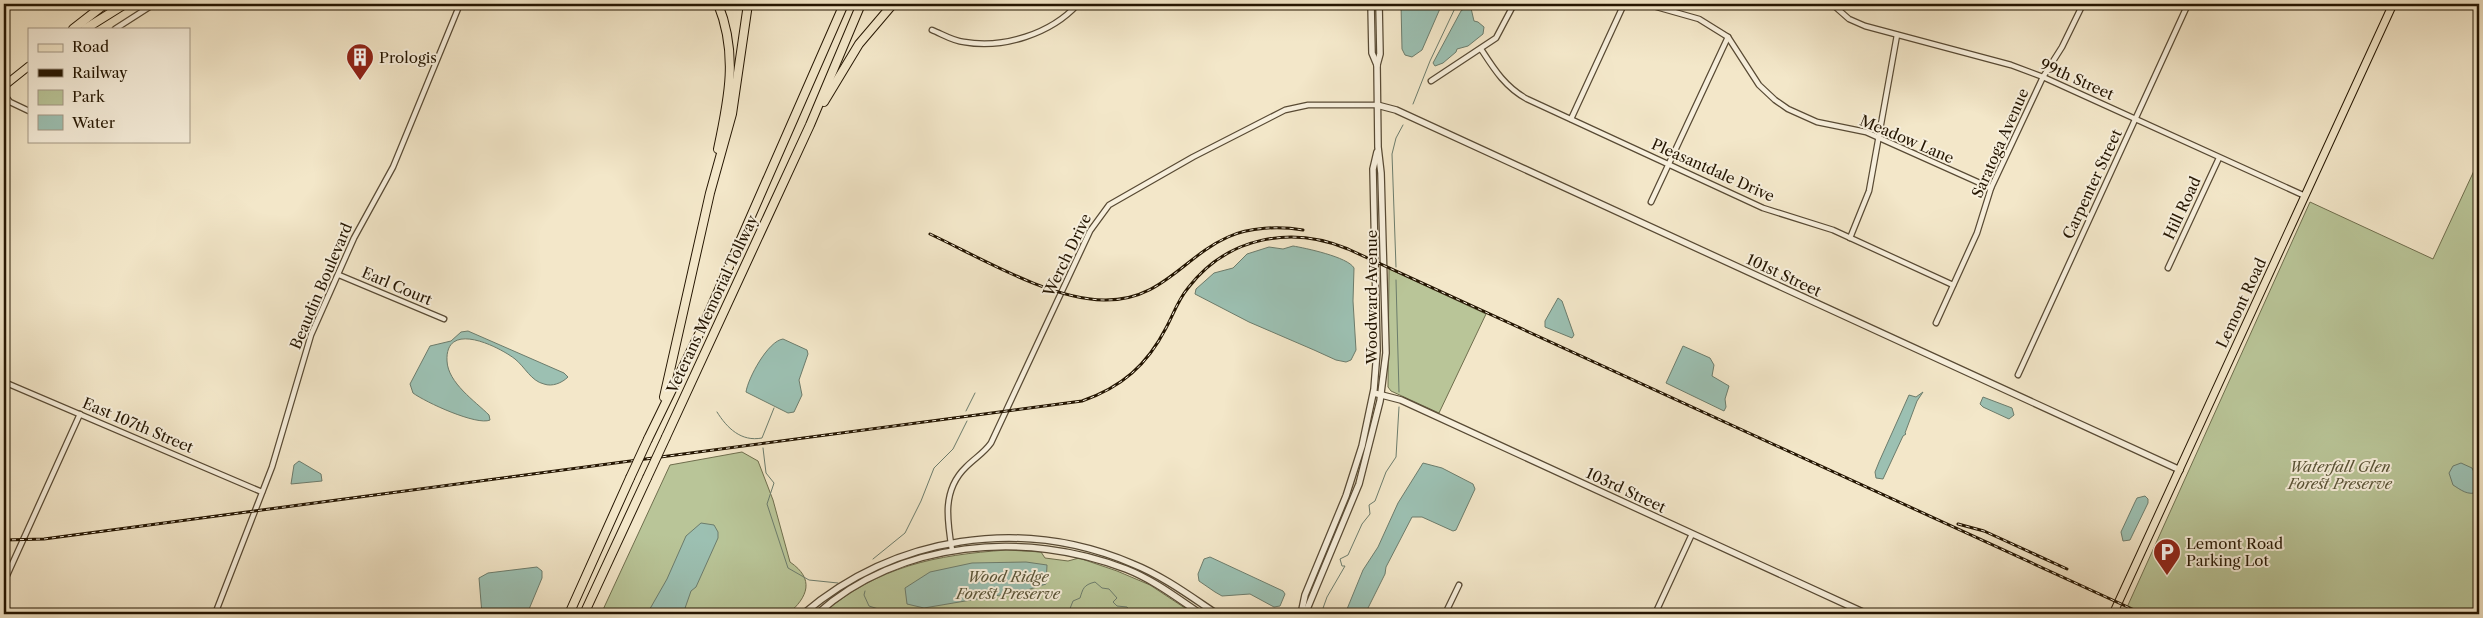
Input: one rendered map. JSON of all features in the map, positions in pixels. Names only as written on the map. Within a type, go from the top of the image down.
[{"type":"highway","points":[[74,28],[104,4]]},
{"type":"highway","points":[[85,28],[117,4]]},
{"type":"highway","points":[[86,28],[125,4]]},
{"type":"highway","points":[[659,414],[676,350],[710,193],[731,75],[728,36],[718,4]]},
{"type":"highway","points":[[710,193],[732,114],[748,4]]},
{"type":"highway","name":"Veterans Memorial Tollway","points":[[569,614],[659,414],[702,328],[844,4]]},
{"type":"highway","name":"Veterans Memorial Tollway","points":[[584,614],[810,125],[861,4]]},
{"type":"highway","points":[[810,125],[859,44],[893,4]]},
{"type":"main road","name":"Lemont Road","points":[[2113,614],[2394,4]]},
{"type":"main road","points":[[4,86],[28,67]]},
{"type":"street","points":[[117,28],[154,4]]},
{"type":"street","name":"Beaudin Boulevard","points":[[215,614],[272,467],[311,335],[365,216],[393,167],[460,4]]},
{"type":"street","points":[[932,30],[964,42],[993,43],[1017,40],[1041,31],[1078,4]]},
{"type":"street","name":"Woodward Avenue","points":[[1371,4],[1372,53],[1377,65]]},
{"type":"street","name":"Woodward Avenue","points":[[1305,614],[1359,484],[1381,394],[1386,353],[1381,173],[1378,147],[1377,65],[1380,54],[1379,4]]},
{"type":"street","points":[[1431,81],[1481,49],[1500,32],[1514,4]]},
{"type":"street","points":[[1570,119],[1624,4]]},
{"type":"street","name":"Meadow Lane","points":[[1646,4],[1699,19],[1728,37],[1759,84],[1783,106],[1817,122],[1854,128],[1991,188]]},
{"type":"street","name":"99th Street","points":[[1832,4],[1853,21],[1897,35],[2010,65],[2043,77],[2306,196]]},
{"type":"street","name":"Saratoga Avenue","points":[[1936,323],[1977,233],[1991,188],[2043,77],[2065,42],[2083,4]]},
{"type":"street","name":"Carpenter Street","points":[[2018,375],[2188,4]]},
{"type":"street","points":[[1850,238],[1868,197],[1897,35]]},
{"type":"street","points":[[1652,202],[1728,37]]},
{"type":"street","name":"Pleasantdale Drive","points":[[1481,49],[1501,78],[1515,92],[1763,208],[1850,238],[1953,285]]},
{"type":"street","points":[[4,94],[10,102],[28,111]]},
{"type":"street","name":"Werch Drive","points":[[952,550],[947,513],[952,487],[967,466],[978,458],[991,443],[1090,232],[1104,210],[1193,157],[1285,110],[1308,105],[1378,105]]},
{"type":"street","name":"101st Street","points":[[1378,105],[1396,110],[2180,470]]},
{"type":"street","name":"Woodward Avenue","points":[[1301,614],[1305,595],[1346,496],[1362,446],[1374,393],[1377,351],[1373,169],[1378,147]]},
{"type":"street","name":"Hill Road","points":[[2168,268],[2219,158]]},
{"type":"street","name":"Earl Court","points":[[339,275],[444,319]]},
{"type":"street","name":"East 107th Street","points":[[4,382],[262,492]]},
{"type":"street","name":"103rd Street","points":[[1374,393],[1401,400],[1867,614]]},
{"type":"street","points":[[4,582],[80,414]]},
{"type":"street","points":[[1655,614],[1692,534]]},
{"type":"street","points":[[803,614],[825,596],[862,573],[906,553],[951,543],[994,538],[1072,544],[1096,550],[1152,573],[1217,614]]},
{"type":"street","points":[[817,614],[864,582],[912,560],[952,550],[1008,546],[1048,549],[1087,556],[1145,578],[1201,614]]},
{"type":"street","points":[[862,573],[864,582]]},
{"type":"street","points":[[1445,614],[1459,585]]},
{"type":"green space","name":"Waterfall Glen Forest Preserve","points":[[2479,160],[2479,614],[2124,614],[2310,202],[2433,259]]},
{"type":"green space","points":[[1389,269],[1486,314],[1439,413],[1391,391],[1388,387]]},
{"type":"green space","points":[[742,452],[758,461],[773,500],[790,562],[798,568],[806,581],[804,595],[795,608],[788,614],[601,614],[670,465]]},
{"type":"green space","name":"Wood Ridge Forest Preserve","points":[[1007,550],[1041,552],[1045,558],[1068,561],[1079,558],[1117,571],[1150,585],[1194,614],[822,614],[865,584],[909,566],[956,555]]},
{"type":"water","points":[[1401,4],[1442,4],[1422,50],[1412,57],[1405,55],[1402,49]]},
{"type":"water","points":[[1470,4],[1474,21],[1484,27],[1483,34],[1468,46],[1457,49],[1443,63],[1435,66],[1433,63],[1461,11]]},
{"type":"water","points":[[1293,246],[1344,260],[1354,268],[1353,301],[1356,350],[1351,360],[1346,362],[1336,360],[1249,322],[1195,294],[1196,289],[1214,273],[1233,268],[1247,254],[1269,247],[1283,249]]},
{"type":"water","points":[[1558,298],[1562,301],[1574,335],[1572,338],[1545,327],[1545,321]]},
{"type":"water","points":[[468,331],[564,373],[568,377],[560,383],[547,385],[532,377],[519,362],[497,348],[474,340],[463,339],[454,342],[449,349],[447,361],[449,369],[457,384],[489,415],[490,420],[474,420],[439,407],[413,393],[410,384],[430,346],[451,341],[461,332]]},
{"type":"water","points":[[783,339],[807,350],[808,354],[799,380],[802,395],[794,412],[788,413],[746,392],[755,370],[765,353],[777,341]]},
{"type":"water","points":[[1683,346],[1710,358],[1714,365],[1712,376],[1729,386],[1724,411],[1666,383]]},
{"type":"water","points":[[1923,392],[1917,401],[1906,434],[1903,436],[1883,479],[1876,478],[1875,472],[1909,395],[1916,397]]},
{"type":"water","points":[[1983,397],[2012,408],[2014,415],[2009,419],[1983,407],[1980,404]]},
{"type":"water","points":[[299,461],[321,474],[322,481],[291,484],[294,465]]},
{"type":"water","points":[[1423,463],[1442,468],[1473,484],[1475,489],[1456,530],[1453,531],[1422,517],[1412,517],[1386,567],[1385,574],[1365,614],[1345,614],[1363,570],[1378,547],[1398,503]]},
{"type":"water","points":[[2461,463],[2472,468],[2479,482],[2478,492],[2468,493],[2453,485],[2449,473],[2453,466]]},
{"type":"water","points":[[2145,496],[2148,499],[2148,503],[2130,540],[2123,541],[2121,532],[2135,502],[2137,498]]},
{"type":"water","points":[[701,523],[714,525],[718,532],[718,538],[696,587],[691,591],[683,614],[647,614],[667,579],[686,536]]},
{"type":"water","points":[[1210,557],[1283,591],[1285,594],[1280,606],[1274,607],[1250,594],[1222,596],[1199,581],[1198,574],[1204,559]]},
{"type":"water","points":[[1026,562],[1047,565],[1046,584],[1024,591],[924,608],[907,604],[905,588],[930,572],[972,563]]},
{"type":"water","points":[[537,567],[542,571],[542,578],[527,614],[482,614],[479,578],[488,573]]},
{"type":"waterway","points":[[1413,104],[1430,61],[1457,4]]},
{"type":"waterway","points":[[1396,267],[1392,154],[1396,138],[1403,125]]},
{"type":"waterway","points":[[1396,280],[1399,392]]},
{"type":"waterway","points":[[966,411],[975,393]]},
{"type":"waterway","points":[[1324,614],[1322,611],[1327,597],[1345,566],[1342,566],[1340,559],[1348,555],[1362,524],[1370,514],[1369,505],[1375,501],[1386,472],[1396,457],[1399,407]]},
{"type":"waterway","points":[[717,412],[735,432],[741,436],[754,439],[762,438],[774,408]]},
{"type":"waterway","points":[[873,559],[905,533],[921,501],[934,468],[953,449],[967,421]]},
{"type":"waterway","points":[[763,448],[766,473],[774,483],[767,504],[788,568],[809,580],[838,583]]},
{"type":"waterway","points":[[1064,614],[1069,611],[1073,601],[1080,598],[1086,586],[1095,582],[1102,588],[1109,589],[1117,598],[1113,602],[1117,606],[1127,607],[1132,614]]},
{"type":"waterway","points":[[865,591],[864,595],[869,606],[894,614]]},
{"type":"waterway","points":[[1245,614],[1250,614]]},
{"type":"railway","points":[[930,234],[1038,285],[1061,293],[1104,300],[1124,298],[1157,286],[1212,245],[1236,234],[1265,228],[1303,230]]},
{"type":"railway","points":[[4,540],[44,539],[1082,401],[1121,382],[1142,364],[1159,341],[1184,293],[1204,271],[1221,257],[1261,240],[1283,237],[1326,242],[1348,249],[2143,614]]},
{"type":"railway","points":[[1958,524],[1984,531],[2067,569]]},
{"type":"place","name":"Prologis","points":[[360,81]]},
{"type":"place","name":"Lemont Road Parking Lot","points":[[2167,576]]}]
